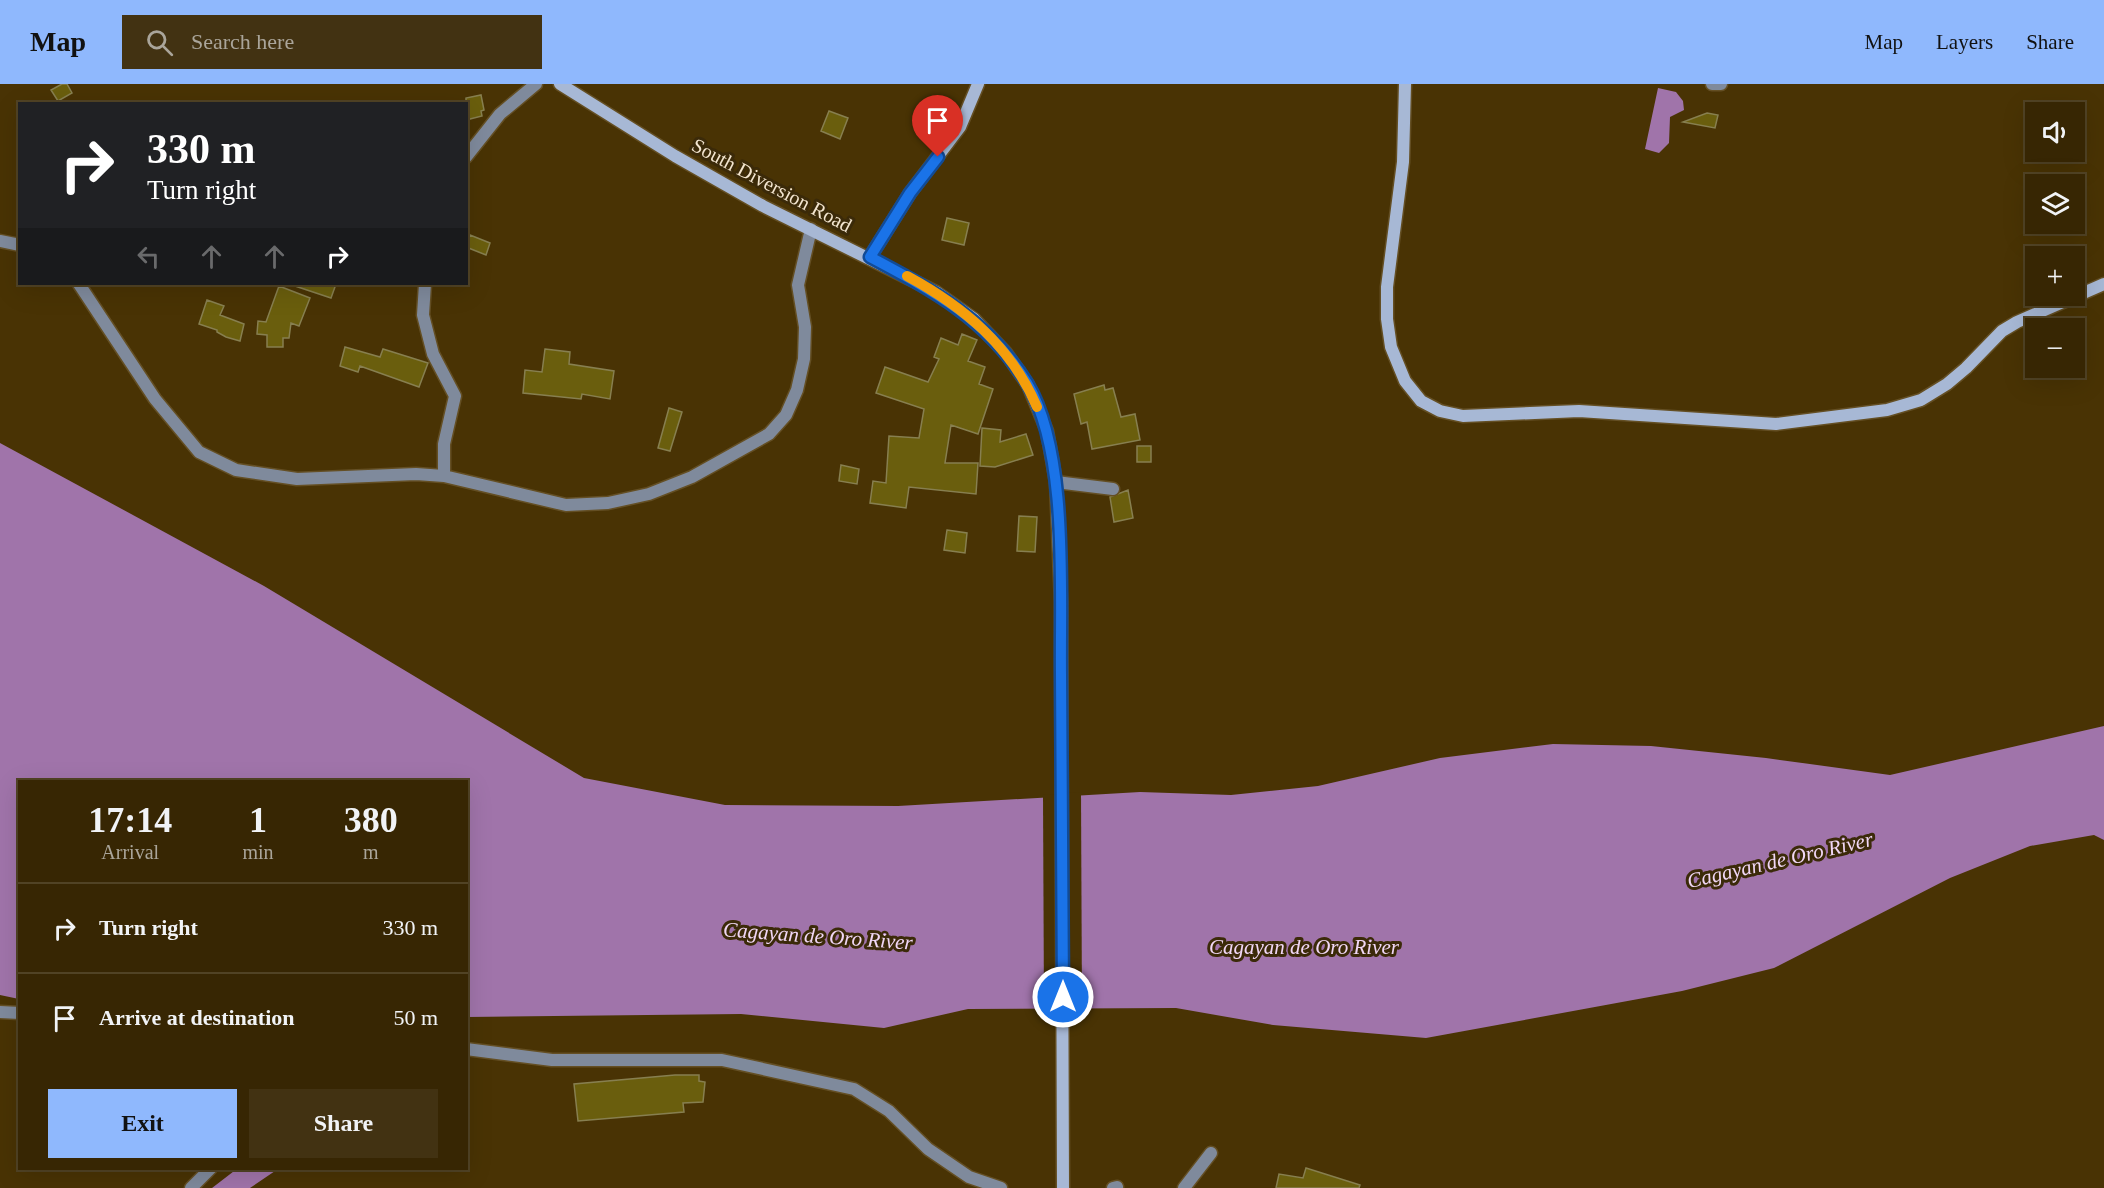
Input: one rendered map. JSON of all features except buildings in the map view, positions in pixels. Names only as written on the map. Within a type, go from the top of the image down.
[{"type":"main road","name":"South Diversion Road","points":[[560,84],[675,156],[763,206],[870,257],[936,292],[974,319],[1006,353],[1028,385],[1047,431],[1056,482],[1061,602],[1063,1188]]},
{"type":"main road","points":[[870,257],[910,193],[960,127],[978,84]]},
{"type":"main road","points":[[1405,84],[1403,162],[1387,287],[1387,319],[1391,347],[1406,381],[1421,401],[1440,411],[1463,416],[1579,411],[1776,424],[1887,410],[1921,400],[1947,384],[2002,331],[2017,322],[2104,284]]},
{"type":"street","points":[[468,154],[500,114],[536,84]]},
{"type":"street","points":[[1712,84],[1721,84]]},
{"type":"street","points":[[80,285],[155,399],[199,452],[236,471],[297,479],[416,474],[444,476],[566,505],[608,503],[649,494],[692,477],[769,434],[786,415],[797,390],[804,359],[805,327],[798,285],[811,229]]},
{"type":"street","points":[[0,241],[18,245]]},
{"type":"street","points":[[425,285],[423,315],[434,354],[455,396],[444,444],[444,476]]},
{"type":"street","points":[[1056,482],[1113,489]]},
{"type":"street","points":[[0,1012],[18,1013]]},
{"type":"street","points":[[468,1049],[552,1060],[722,1060],[854,1089],[889,1111],[928,1149],[969,1177],[1001,1188]]},
{"type":"street","points":[[1184,1188],[1211,1153]]},
{"type":"street","points":[[191,1188],[210,1170]]},
{"type":"water","points":[[1658,88],[1676,92],[1683,101],[1684,110],[1670,117],[1669,143],[1659,153],[1645,149]]},
{"type":"water","name":"Cagayan de Oro River","points":[[0,443],[264,586],[584,778],[725,805],[898,806],[1140,792],[1231,795],[1318,786],[1440,758],[1553,744],[1651,746],[1766,758],[1890,775],[2104,726],[2104,840],[2094,835],[2030,846],[1950,878],[1774,968],[1682,991],[1426,1038],[1273,1025],[1176,1008],[968,1009],[884,1028],[741,1014],[468,1017],[468,780],[18,780],[18,999],[0,995]]},
{"type":"water","points":[[235,1170],[277,1170],[250,1188],[212,1188]]},
{"type":"pier","points":[[1081,792],[1082,1012],[1044,1012],[1043,795]]},
{"type":"slow traffic","points":[[907,276],[936,292],[974,319],[1006,353],[1028,385],[1037,407]]},
{"type":"route","points":[[938,157],[910,193],[870,257],[936,292],[974,319],[1006,353],[1028,385],[1047,431],[1056,482],[1061,602],[1063,997]]}]
